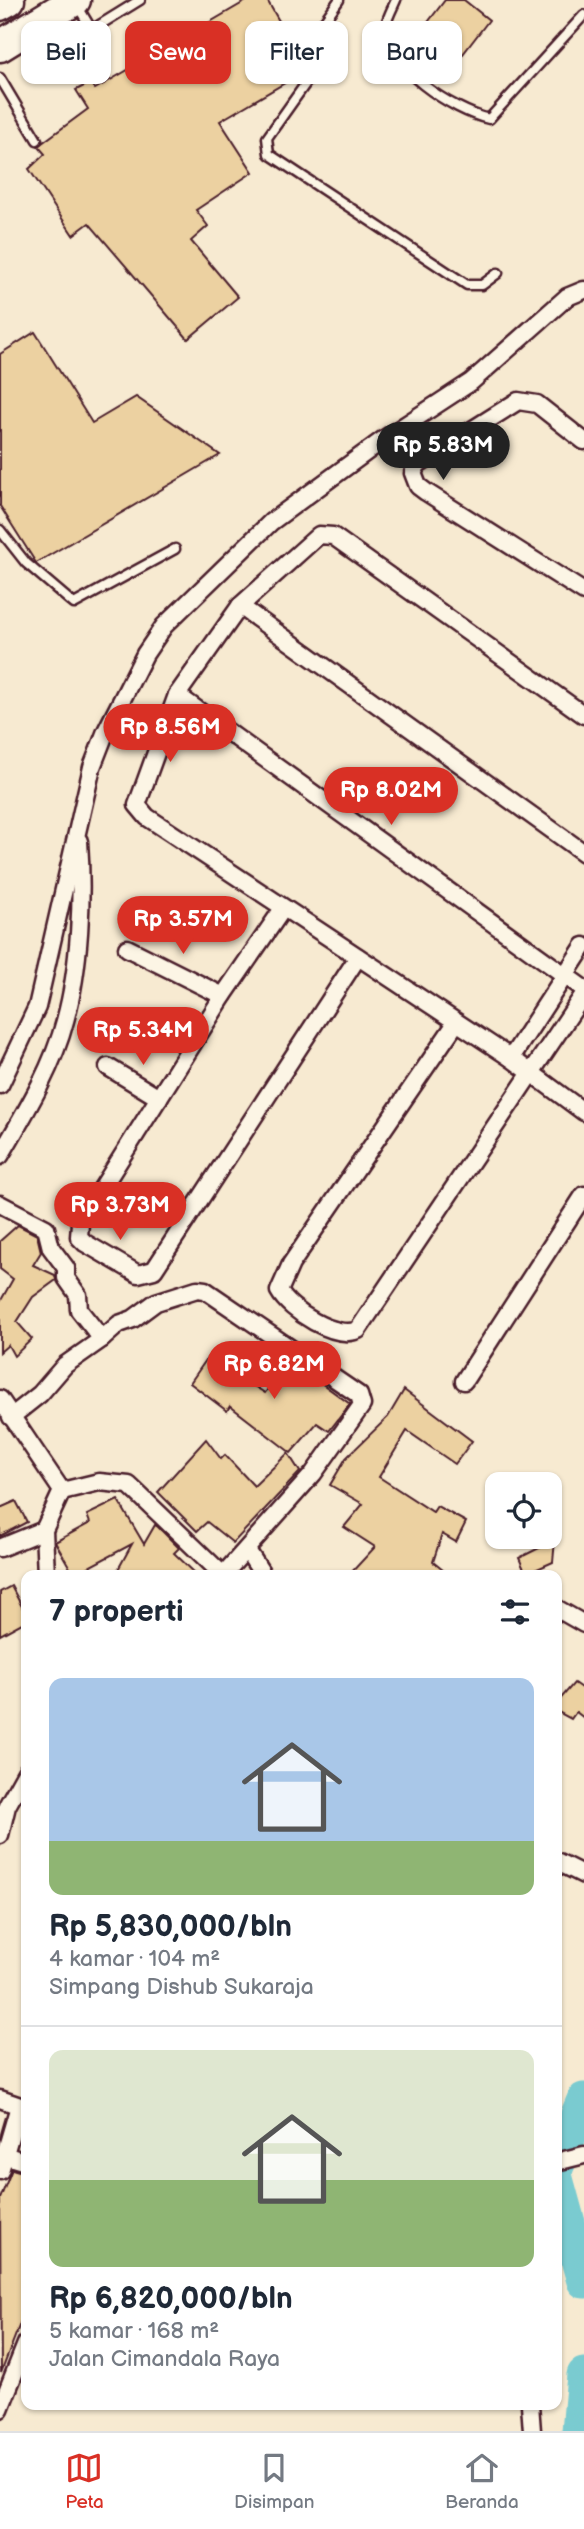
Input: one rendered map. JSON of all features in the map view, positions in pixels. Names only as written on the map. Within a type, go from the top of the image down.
[{"type":"highway","points":[[0,5],[9,0]]},
{"type":"highway","points":[[0,46],[74,0]]},
{"type":"street","points":[[0,1085],[37,1007],[92,767],[106,732],[145,654],[164,626],[271,522],[384,439],[471,382],[567,297],[584,290]]},
{"type":"street","points":[[584,441],[537,404],[518,401],[418,464],[413,473],[418,486],[426,492],[584,592]]},
{"type":"street","points":[[584,715],[332,536],[319,535],[240,606],[177,695],[138,797],[139,810],[282,910],[511,1058],[584,1112]]},
{"type":"street","points":[[240,606],[584,853]]},
{"type":"street","points":[[177,695],[584,991],[358,1330],[349,1333],[306,1319],[281,1295],[279,1287],[285,1275],[456,1023]]},
{"type":"street","points":[[0,1156],[22,1118],[65,1022],[76,949],[80,856],[78,824]]},
{"type":"street","points":[[282,910],[223,996],[79,1229],[79,1237],[85,1243],[138,1274],[153,1270],[167,1253],[358,957]]},
{"type":"street","points":[[511,1058],[584,946]]},
{"type":"street","points":[[127,948],[223,996]]},
{"type":"street","points":[[108,1067],[159,1098]]},
{"type":"street","points":[[464,1381],[584,1195]]},
{"type":"street","points":[[0,1204],[46,1228],[51,1248],[66,1268],[66,1278],[77,1291],[79,1310],[102,1339]]},
{"type":"street","points":[[11,1417],[40,1394],[65,1365],[119,1324],[133,1319],[156,1302],[197,1289],[205,1290],[359,1395],[362,1405],[313,1474],[228,1570]]},
{"type":"street","points":[[0,1399],[62,1491]]},
{"type":"street","points":[[62,1491],[99,1482],[129,1485],[218,1570]]},
{"type":"street","points":[[46,1570],[44,1530],[62,1491]]},
{"type":"street","points":[[0,1548],[44,1530]]},
{"type":"street","points":[[247,1550],[260,1570]]},
{"type":"street","points":[[562,1612],[584,1625]]},
{"type":"street","points":[[1,1829],[7,1806],[21,1781]]},
{"type":"street","points":[[562,1864],[584,1875]]},
{"type":"street","points":[[0,2099],[21,2106]]},
{"type":"street","points":[[0,2171],[21,2113]]},
{"type":"street","points":[[562,2160],[584,2155]]},
{"type":"street","points":[[7,2156],[21,2160]]},
{"type":"street","points":[[0,2409],[21,2356]]},
{"type":"street","points":[[530,2410],[532,2431]]},
{"type":"lane","points":[[74,0],[87,21]]},
{"type":"lane","points":[[106,21],[139,0]]},
{"type":"lane","points":[[339,0],[320,27],[316,69],[267,138],[269,154],[467,285],[482,285],[498,273]]},
{"type":"lane","points":[[396,0],[386,25],[391,48],[401,63],[443,100],[465,113],[489,119],[584,15]]},
{"type":"lane","points":[[0,78],[37,140]]},
{"type":"lane","points":[[0,530],[26,563],[74,604],[175,550]]},
{"type":"building","points":[[248,0],[267,0],[279,21],[245,21],[245,84],[283,84],[220,121],[253,172],[196,210],[208,226],[191,241],[238,297],[188,339],[89,223],[73,235],[29,169],[45,154],[38,146],[88,109],[76,90],[88,84],[95,89],[104,84],[111,84],[111,80],[125,72],[125,84],[231,84],[231,21],[212,21]]},
{"type":"building","points":[[445,0],[464,0],[489,20],[462,55],[462,21],[429,21]]},
{"type":"building","points":[[35,332],[92,423],[136,397],[220,455],[36,563],[0,506],[0,354]]},
{"type":"building","points":[[18,1225],[37,1235],[41,1252],[33,1265],[55,1275],[56,1280],[33,1297],[17,1322],[32,1339],[14,1356],[8,1345],[0,1352],[0,1302],[13,1279],[0,1269],[0,1241]]},
{"type":"building","points":[[208,1357],[265,1393],[289,1360],[350,1404],[329,1431],[317,1423],[291,1453],[230,1406],[227,1411],[190,1383]]},
{"type":"building","points":[[404,1390],[472,1441],[455,1464],[407,1431],[379,1477],[433,1512],[437,1506],[466,1522],[456,1542],[442,1534],[433,1562],[443,1570],[354,1570],[375,1547],[344,1527],[363,1504],[330,1485],[346,1458],[388,1417]]},
{"type":"building","points":[[206,1439],[221,1459],[225,1455],[254,1486],[288,1453],[300,1472],[233,1543],[207,1522],[197,1531],[158,1492]]},
{"type":"building","points":[[118,1500],[144,1544],[155,1525],[179,1548],[174,1553],[192,1570],[118,1570],[132,1544],[83,1570],[71,1570],[55,1542],[90,1523],[87,1515]]},
{"type":"building","points":[[16,1501],[27,1522],[0,1536],[0,1508]]},
{"type":"building","points":[[537,1549],[554,1549],[553,1562],[535,1570],[524,1570],[519,1558]]},
{"type":"building","points":[[11,1586],[21,1605],[21,1624],[0,1635],[0,1592]]},
{"type":"building","points":[[574,1683],[584,1690],[584,1718],[576,1712],[571,1719],[562,1714],[562,1697]]},
{"type":"building","points":[[12,2169],[21,2172],[21,2321],[1,2373],[0,2199]]},
{"type":"waterway","points":[[562,2153],[584,2100]]},
{"type":"waterway","points":[[562,2201],[584,2281]]},
{"type":"waterway","points":[[579,2431],[584,2375]]}]
